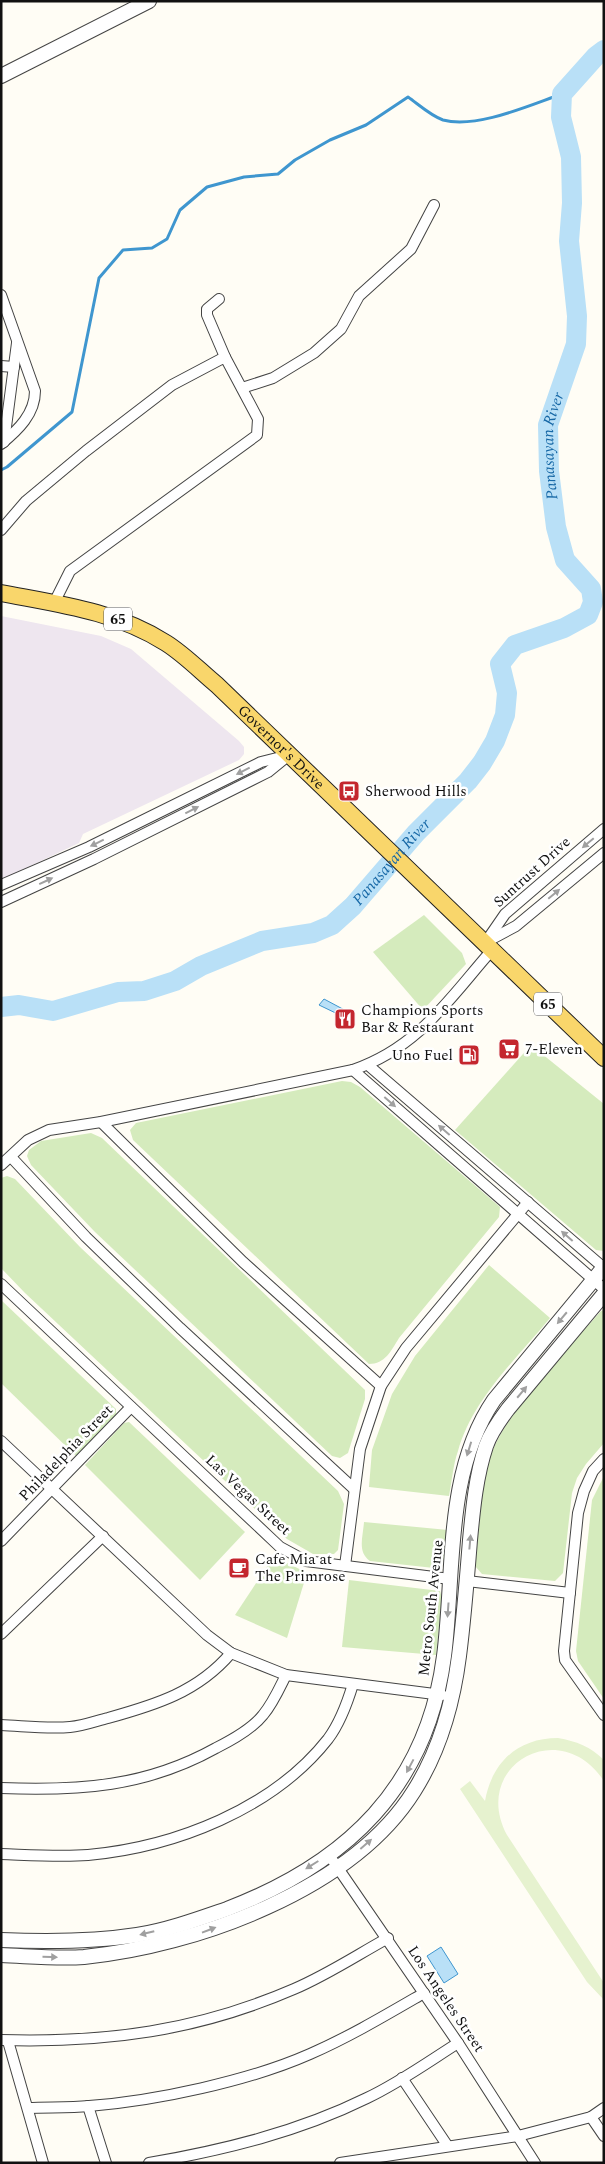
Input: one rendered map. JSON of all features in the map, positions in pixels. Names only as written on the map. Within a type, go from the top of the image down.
[{"type":"main road","name":"Governor's Drive","points":[[1,593],[54,603],[118,619],[167,644],[210,679],[604,1058]]},
{"type":"street","points":[[1,76],[149,1]]},
{"type":"street","points":[[242,388],[274,378],[314,353],[341,329],[359,296],[411,249],[434,205]]},
{"type":"street","points":[[1,295],[6,322],[17,340],[35,392],[35,404],[31,412],[2,443]]},
{"type":"street","points":[[54,603],[70,571],[257,435],[258,419],[225,357],[207,314],[207,308],[219,299]]},
{"type":"street","points":[[2,443],[4,413],[14,367],[17,340]]},
{"type":"street","points":[[1,530],[26,501],[86,451],[172,385],[225,357]]},
{"type":"street","points":[[1,366],[14,367]]},
{"type":"street","points":[[1,886],[89,847],[261,762],[288,755]]},
{"type":"street","points":[[1,902],[94,859],[268,772],[288,755]]},
{"type":"street","name":"Suntrust Drive","points":[[488,946],[505,914],[604,829]]},
{"type":"street","name":"Suntrust Drive","points":[[488,946],[516,926],[604,853]]},
{"type":"street","points":[[1,1165],[28,1140],[49,1130],[100,1122],[353,1070],[368,1065],[390,1054],[426,1026],[488,946]]},
{"type":"street","points":[[368,1065],[604,1268]]},
{"type":"street","points":[[353,1070],[598,1284]]},
{"type":"street","points":[[100,1122],[243,1262],[381,1386]]},
{"type":"street","points":[[11,1157],[86,1237],[180,1328],[354,1488]]},
{"type":"street","points":[[345,1566],[360,1449],[381,1386],[406,1348],[528,1202]]},
{"type":"street","name":"Metro South Avenue","points":[[1,1940],[80,1940],[138,1935],[193,1921],[253,1899],[329,1854],[368,1822],[399,1785],[423,1738],[437,1694],[444,1656],[450,1579],[466,1462],[481,1420],[494,1400],[598,1284],[604,1268]]},
{"type":"street","name":"Las Vegas Street","points":[[1,1284],[280,1547],[306,1561],[570,1593]]},
{"type":"street","points":[[1,1955],[81,1957],[141,1950],[196,1935],[259,1911],[300,1890],[338,1866],[378,1834],[414,1791],[434,1752],[453,1697],[467,1581],[473,1510],[480,1465],[494,1428],[508,1408],[604,1294]]},
{"type":"street","name":"Philadelphia Street","points":[[1,1541],[54,1489],[131,1407]]},
{"type":"street","points":[[3,1447],[54,1489],[207,1636],[231,1653],[286,1675],[453,1697]]},
{"type":"street","points":[[604,1459],[593,1471],[582,1498],[564,1651],[565,1660],[604,1715]]},
{"type":"street","points":[[1,1634],[103,1536]]},
{"type":"street","points":[[1,1725],[72,1727],[123,1714],[193,1687],[216,1671],[231,1653]]},
{"type":"street","points":[[1,1788],[79,1788],[116,1784],[160,1774],[201,1757],[232,1740],[262,1717],[277,1695],[286,1675]]},
{"type":"street","points":[[1,1854],[88,1855],[150,1844],[216,1822],[249,1806],[308,1761],[328,1738],[344,1711],[353,1684]]},
{"type":"street","name":"Los Angeles Street","points":[[329,1854],[388,1938],[535,2163]]},
{"type":"street","points":[[43,2163],[28,2108],[4,2040],[86,2040],[160,2032],[204,2020],[296,1988],[388,1938]]},
{"type":"street","points":[[28,2108],[88,2106],[202,2087],[308,2055],[368,2026],[424,1994]]},
{"type":"street","points":[[149,2163],[206,2152],[301,2125],[367,2098],[458,2044]]},
{"type":"street","points":[[402,2078],[447,2145]]},
{"type":"street","points":[[88,2106],[106,2163]]},
{"type":"street","points":[[340,2163],[447,2145],[518,2136],[591,2117],[604,2108]]},
{"type":"street","points":[[591,2117],[604,2136]]},
{"type":"shaded area","points":[[1,616],[101,636],[131,649],[239,741],[244,747],[244,754],[239,760],[83,834],[79,843],[1,880]]},
{"type":"green space","points":[[424,915],[462,953],[466,964],[423,1010],[373,952]]},
{"type":"green space","points":[[531,1045],[604,1104],[604,1251],[596,1250],[455,1130]]},
{"type":"green space","points":[[342,1081],[351,1082],[360,1087],[500,1207],[499,1217],[399,1338],[387,1356],[379,1362],[369,1364],[133,1140],[130,1130],[136,1123]]},
{"type":"green space","points":[[91,1133],[102,1138],[365,1390],[365,1399],[348,1453],[340,1458],[332,1456],[95,1232],[31,1165],[27,1156],[29,1150],[41,1141]]},
{"type":"green space","points":[[7,1176],[15,1179],[80,1247],[338,1491],[344,1504],[338,1550],[334,1554],[313,1554],[287,1539],[25,1293],[1,1268],[1,1178]]},
{"type":"green space","points":[[489,1265],[550,1318],[497,1380],[474,1414],[456,1456],[449,1496],[369,1487],[372,1450],[392,1394],[415,1356]]},
{"type":"green space","points":[[1,1300],[116,1409],[116,1415],[76,1456],[1,1383]]},
{"type":"green space","points":[[604,1310],[604,1443],[577,1478],[572,1493],[563,1573],[555,1581],[482,1574],[475,1566],[485,1479],[494,1448],[505,1427],[535,1385],[601,1311]]},
{"type":"green space","points":[[129,1422],[245,1532],[200,1580],[85,1465],[124,1423]]},
{"type":"green space","points":[[604,1476],[604,1699],[578,1661],[576,1651],[592,1500]]},
{"type":"green space","points":[[364,1522],[448,1530],[445,1557],[434,1568],[370,1561],[362,1549]]},
{"type":"green space","points":[[274,1556],[307,1573],[287,1638],[235,1615]]},
{"type":"green space","points":[[349,1580],[440,1591],[442,1598],[436,1655],[342,1647]]},
{"type":"green space","points":[[558,1738],[583,1745],[594,1751],[604,1760],[604,1781],[586,1761],[565,1751],[544,1750],[525,1757],[510,1770],[500,1788],[499,1810],[507,1835],[604,1983],[604,2000],[587,1982],[460,1789],[470,1781],[485,1801],[494,1775],[509,1755],[531,1742]]},
{"type":"water","points":[[324,999],[354,1015],[346,1018],[319,1005]]},
{"type":"water","points":[[441,1947],[458,1974],[444,1983],[427,1956]]},
{"type":"waterway","name":"Panasayan River","points":[[1,1007],[19,1005],[53,1011],[118,992],[144,991],[175,981],[201,966],[262,941],[313,933],[332,925],[353,906],[416,833],[468,781],[482,763],[495,741],[505,715],[507,693],[500,664],[515,645],[564,628],[588,615],[593,602],[591,589],[565,560],[556,527],[549,471],[548,425],[576,344],[577,316],[569,241],[572,203],[571,157],[561,117],[562,94],[596,56],[604,50]]},
{"type":"waterway","points":[[1,470],[72,412],[99,278],[123,250],[152,248],[167,239],[180,210],[207,187],[244,177],[278,174],[295,160],[330,140],[366,125],[408,97],[438,118],[457,122],[487,119],[503,115],[562,94]]},
{"type":"place","name":"Sherwood Hills","points":[[349,791]]},
{"type":"place","name":"Champions Sports Bar & Restaurant","points":[[345,1019]]},
{"type":"place","name":"7-Eleven","points":[[509,1049]]},
{"type":"place","name":"Uno Fuel","points":[[469,1055]]},
{"type":"place","name":"Cafe Mia at The Primrose","points":[[239,1568]]}]
